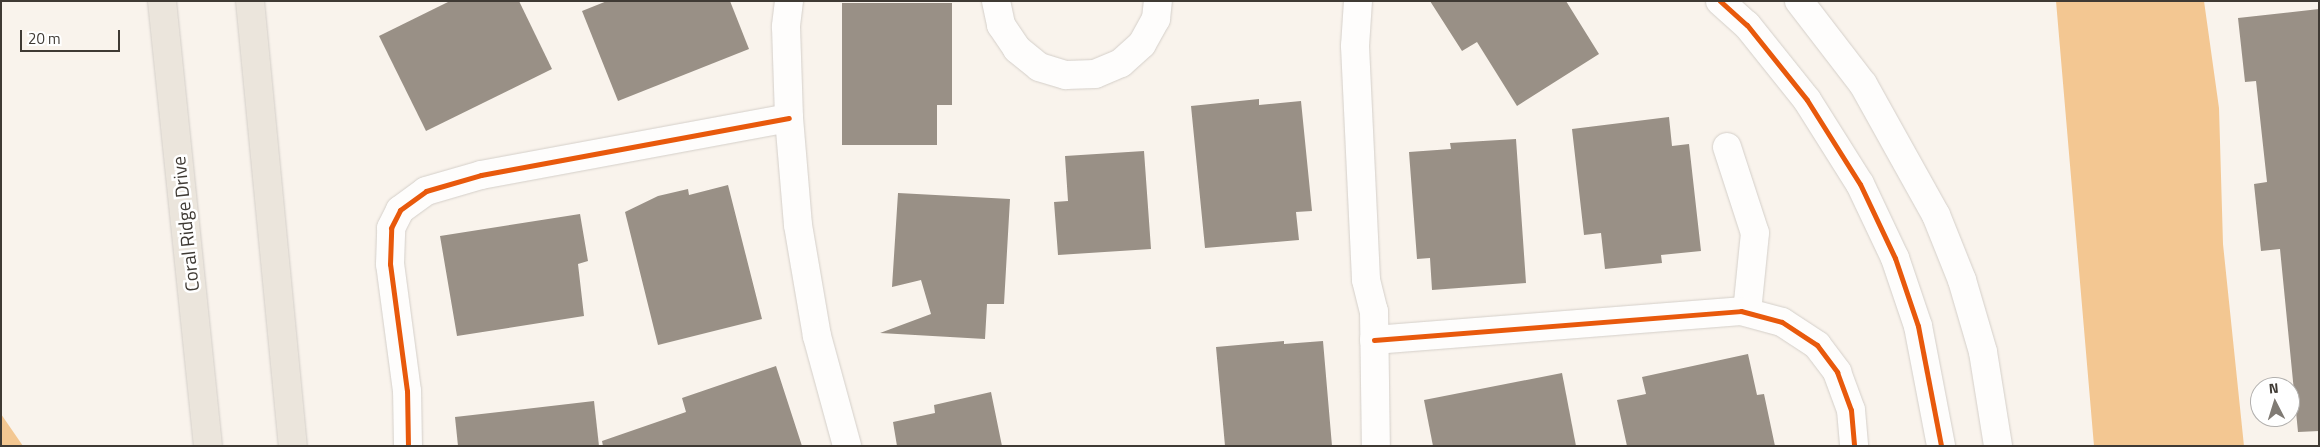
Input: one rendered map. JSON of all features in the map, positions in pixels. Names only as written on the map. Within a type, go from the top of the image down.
[{"type":"main road","name":"Coral Ridge Drive","points":[[162,1],[208,446]]},
{"type":"main road","points":[[250,1],[293,446]]},
{"type":"street","points":[[789,1],[786,27],[788,118],[798,225],[817,336],[848,446]]},
{"type":"street","points":[[996,1],[1001,26],[1017,49],[1040,66],[1066,75],[1095,74],[1121,63],[1142,44],[1156,19],[1158,1]]},
{"type":"street","points":[[1358,1],[1355,46],[1366,280],[1374,311],[1376,446]]},
{"type":"street","points":[[1720,1],[1747,25],[1807,100],[1860,184],[1895,258],[1918,326],[1941,446]]},
{"type":"street","points":[[1799,1],[1863,84],[1936,215],[1962,280],[1983,352],[1998,446]]},
{"type":"street","points":[[408,446],[407,391],[390,264],[391,228],[400,210],[426,191],[481,175],[788,118]]},
{"type":"street","points":[[1727,147],[1755,233],[1747,312]]},
{"type":"street","points":[[1374,340],[1747,312],[1782,322],[1817,345],[1838,372],[1851,410],[1854,446]]},
{"type":"shaded area","points":[[2056,1],[2204,1],[2219,108],[2223,244],[2244,446],[2094,446]]},
{"type":"shaded area","points":[[1,414],[23,446],[1,446]]},
{"type":"building","points":[[450,1],[519,1],[552,69],[426,131],[379,36]]},
{"type":"building","points":[[607,1],[730,1],[749,49],[618,101],[582,11]]},
{"type":"building","points":[[1430,1],[1566,1],[1599,54],[1517,106],[1477,42],[1462,51]]},
{"type":"building","points":[[842,3],[952,3],[952,105],[937,105],[937,145],[842,145]]},
{"type":"building","points":[[2319,9],[2319,431],[2298,432],[2298,427],[2300,427],[2300,377],[2293,377],[2280,249],[2261,251],[2254,184],[2267,182],[2256,81],[2245,82],[2238,18]]},
{"type":"building","points":[[1259,99],[1259,105],[1301,101],[1312,211],[1296,212],[1299,240],[1205,248],[1191,106]]},
{"type":"building","points":[[1669,117],[1672,146],[1689,144],[1701,251],[1661,255],[1662,263],[1605,269],[1601,233],[1584,235],[1572,129]]},
{"type":"building","points":[[1516,139],[1526,283],[1432,290],[1430,258],[1417,259],[1409,152],[1451,149],[1450,143]]},
{"type":"building","points":[[1144,151],[1151,249],[1058,255],[1054,202],[1068,201],[1065,156]]},
{"type":"building","points":[[728,185],[762,319],[658,345],[625,212],[658,196],[688,189],[689,195]]},
{"type":"building","points":[[898,193],[1010,199],[1004,304],[987,304],[985,339],[880,333],[931,314],[921,280],[892,287]]},
{"type":"building","points":[[580,214],[588,261],[578,264],[584,316],[457,336],[440,236]]},
{"type":"building","points":[[1284,341],[1284,344],[1323,341],[1332,446],[1225,446],[1216,347]]},
{"type":"building","points":[[1748,354],[1757,395],[1764,394],[1775,446],[1627,446],[1617,400],[1646,394],[1642,377]]},
{"type":"building","points":[[776,366],[802,446],[603,446],[602,441],[686,412],[682,398]]},
{"type":"building","points":[[1562,373],[1576,446],[1433,446],[1424,400]]},
{"type":"building","points":[[991,392],[1002,446],[897,446],[893,422],[935,413],[934,405]]},
{"type":"building","points":[[594,401],[599,446],[458,446],[455,417]]},
{"type":"cycle path","points":[[1720,1],[1747,25],[1807,100],[1860,184],[1895,258],[1918,326],[1941,446]]},
{"type":"cycle path","points":[[408,446],[407,391],[390,264],[391,228],[400,210],[426,191],[481,175],[789,118]]},
{"type":"cycle path","points":[[1374,340],[1741,311],[1782,322],[1817,345],[1837,372],[1851,410],[1854,446]]}]
